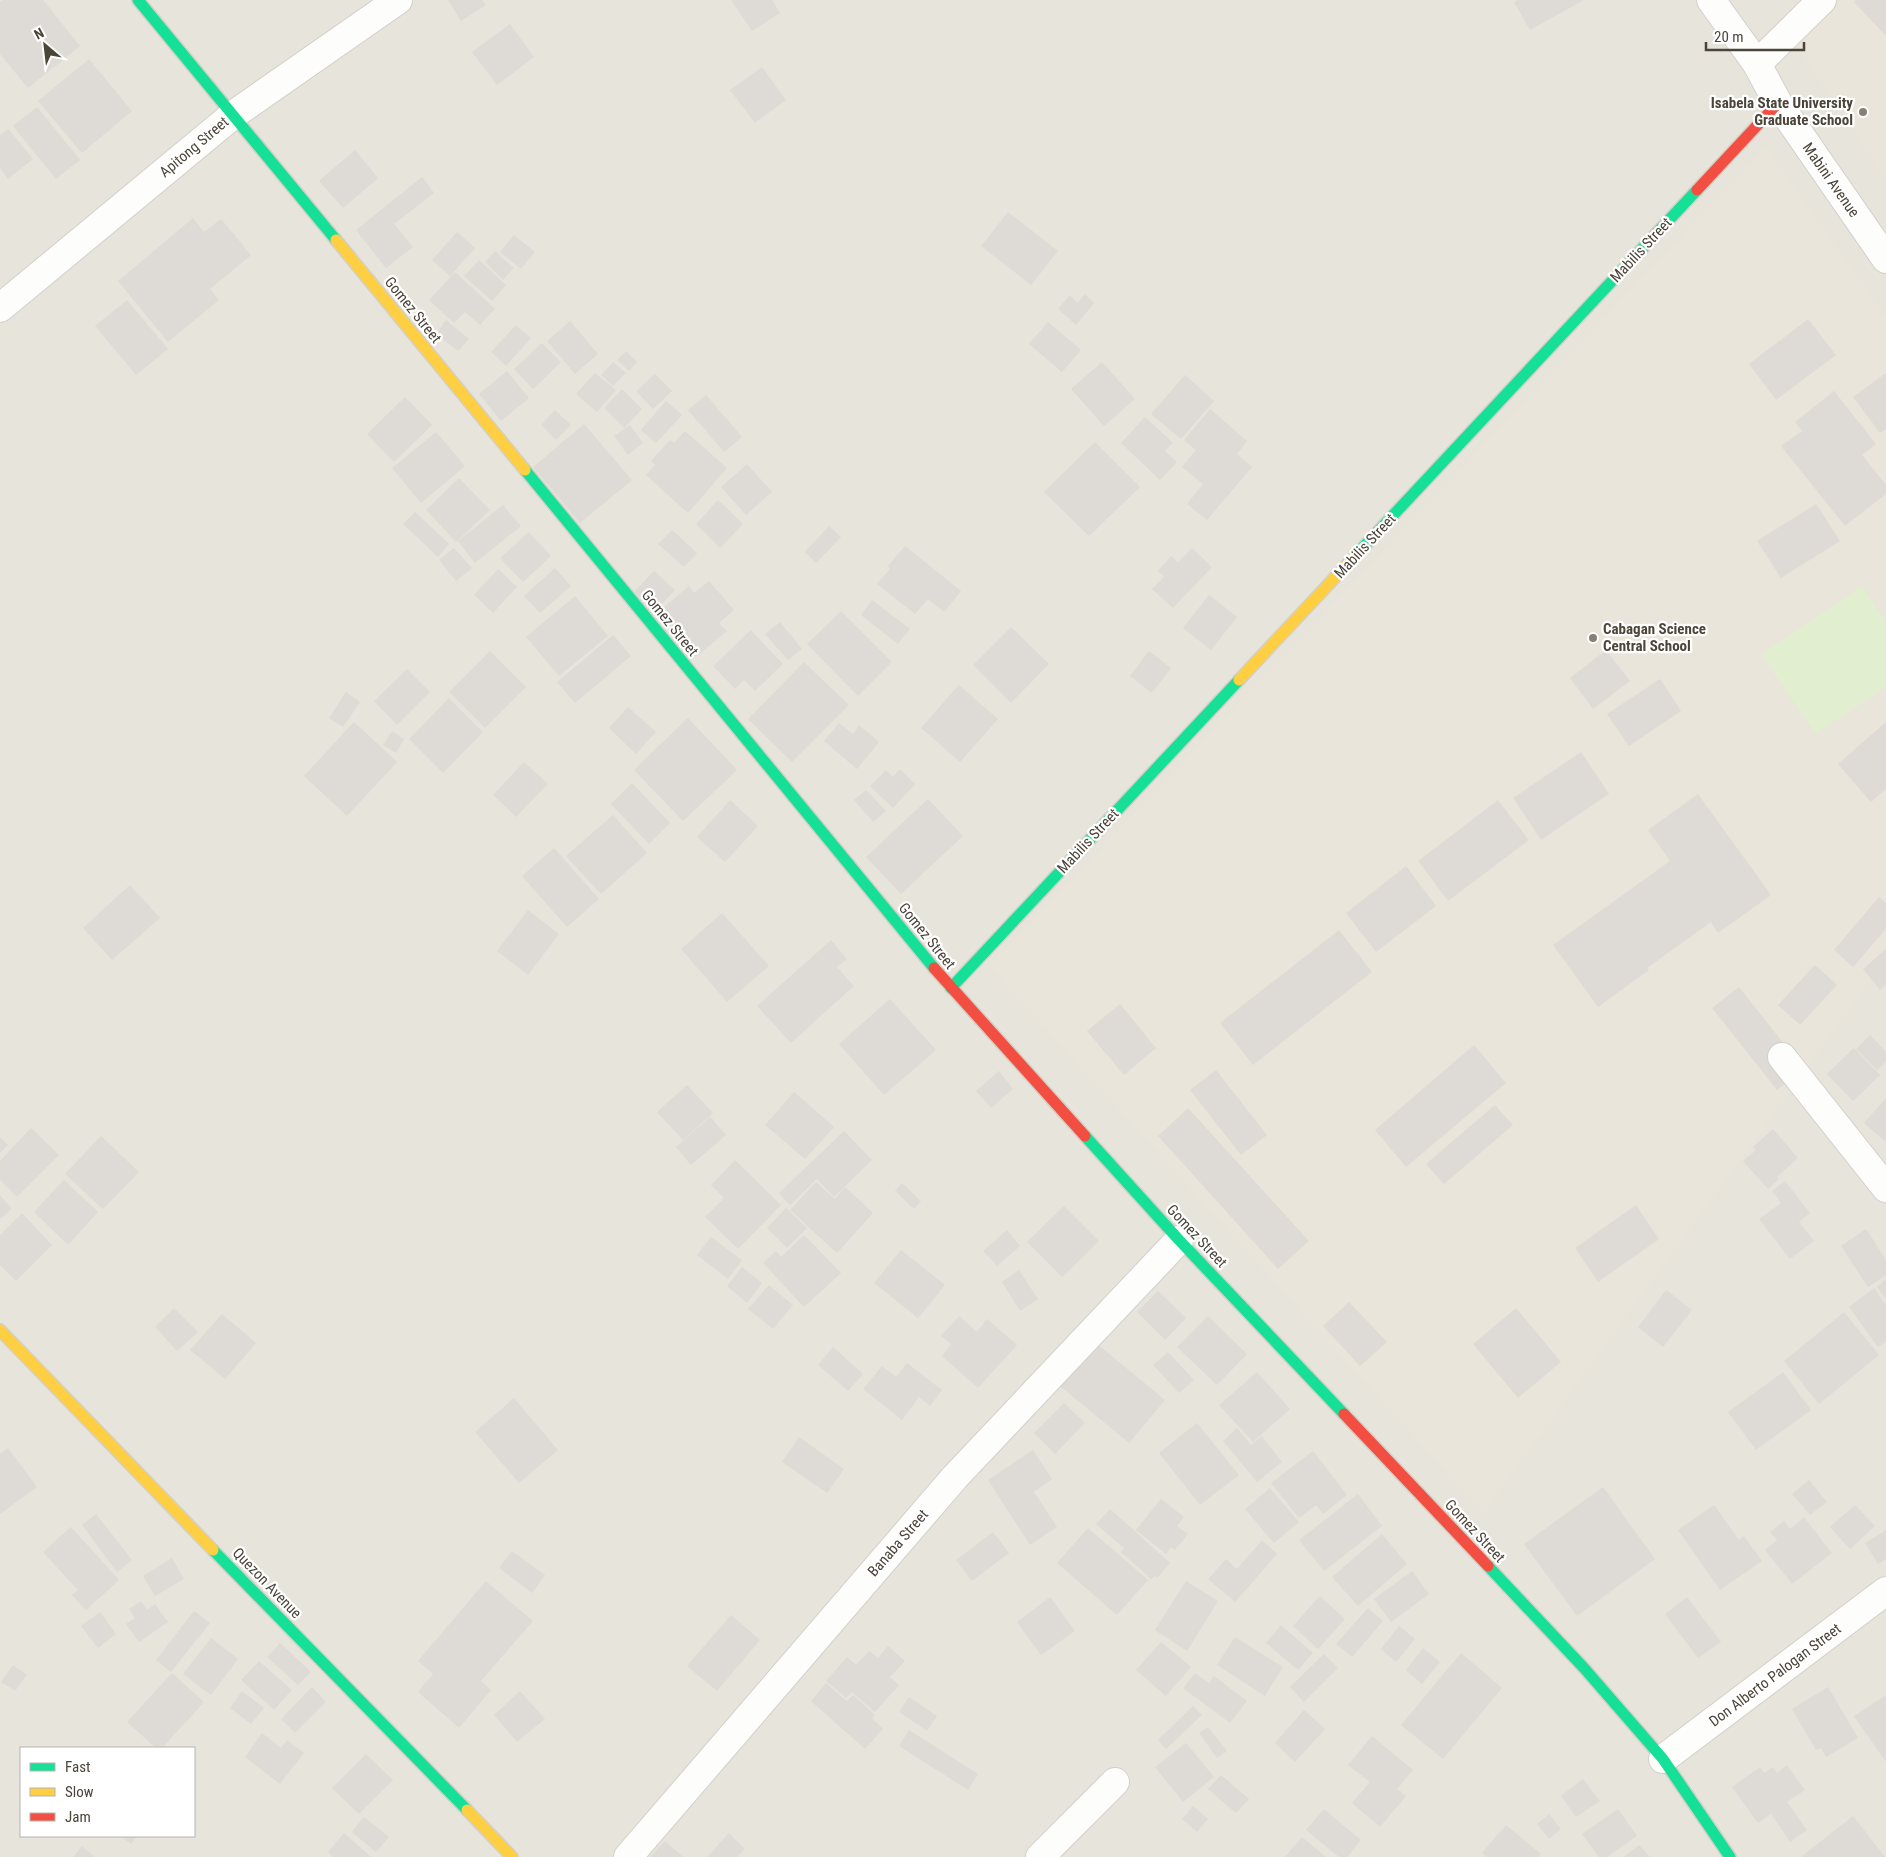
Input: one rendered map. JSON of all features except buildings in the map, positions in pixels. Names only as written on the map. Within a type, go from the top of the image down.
[{"type":"street","name":"Gomez Street","points":[[138,0],[951,988],[1179,1240],[1584,1668],[1664,1759],[1730,1857]]},
{"type":"street","name":"Apitong Street","points":[[0,308],[233,115],[398,0]]},
{"type":"street","name":"Mabini Avenue","points":[[1711,0],[1757,64],[1778,103],[1886,259]]},
{"type":"street","points":[[1757,64],[1822,0]]},
{"type":"street","name":"Mabilis Street","points":[[951,988],[1778,103]]},
{"type":"street","points":[[1782,1057],[1886,1188]]},
{"type":"street","name":"Banaba Street","points":[[628,1857],[955,1477],[1179,1240]]},
{"type":"street","name":"Quezon Avenue","points":[[0,1330],[512,1857]]},
{"type":"street","name":"Don Alberto Palogan Street","points":[[1664,1759],[1886,1591]]},
{"type":"street","points":[[1040,1857],[1115,1782]]},
{"type":"shaded area","points":[[0,0],[1886,0],[1886,1857],[0,1857]]},
{"type":"shaded area","name":"Isabela State University Graduate School","points":[[1840,0],[1886,0],[1886,180],[1794,43]]},
{"type":"shaded area","name":"Cabagan Science Central School","points":[[1766,147],[1886,317],[1886,959],[1483,1513],[990,966]]},
{"type":"green space","points":[[1862,586],[1886,621],[1886,687],[1815,734],[1761,654]]},
{"type":"traffic: fast","points":[[138,0],[336,240]]},
{"type":"traffic: fast","points":[[1356,555],[1697,190]]},
{"type":"traffic: fast","points":[[525,470],[934,968]]},
{"type":"traffic: fast","points":[[951,988],[1239,680]]},
{"type":"traffic: fast","points":[[1085,1136],[1179,1240],[1344,1414]]},
{"type":"traffic: fast","points":[[213,1550],[467,1810]]},
{"type":"traffic: fast","points":[[1488,1566],[1584,1668],[1663,1759],[1730,1857]]},
{"type":"traffic: slow","points":[[336,240],[525,470]]},
{"type":"traffic: slow","points":[[1239,680],[1356,555]]},
{"type":"traffic: slow","points":[[0,1330],[213,1550]]},
{"type":"traffic: slow","points":[[467,1810],[512,1857]]},
{"type":"traffic: jam","points":[[1697,190],[1778,103]]},
{"type":"traffic: jam","points":[[934,968],[1085,1136]]},
{"type":"traffic: jam","points":[[1344,1414],[1488,1566]]},
{"type":"place","name":"Isabela State University Graduate School","points":[[1863,112]]},
{"type":"place","name":"Cabagan Science Central School","points":[[1593,638]]}]
